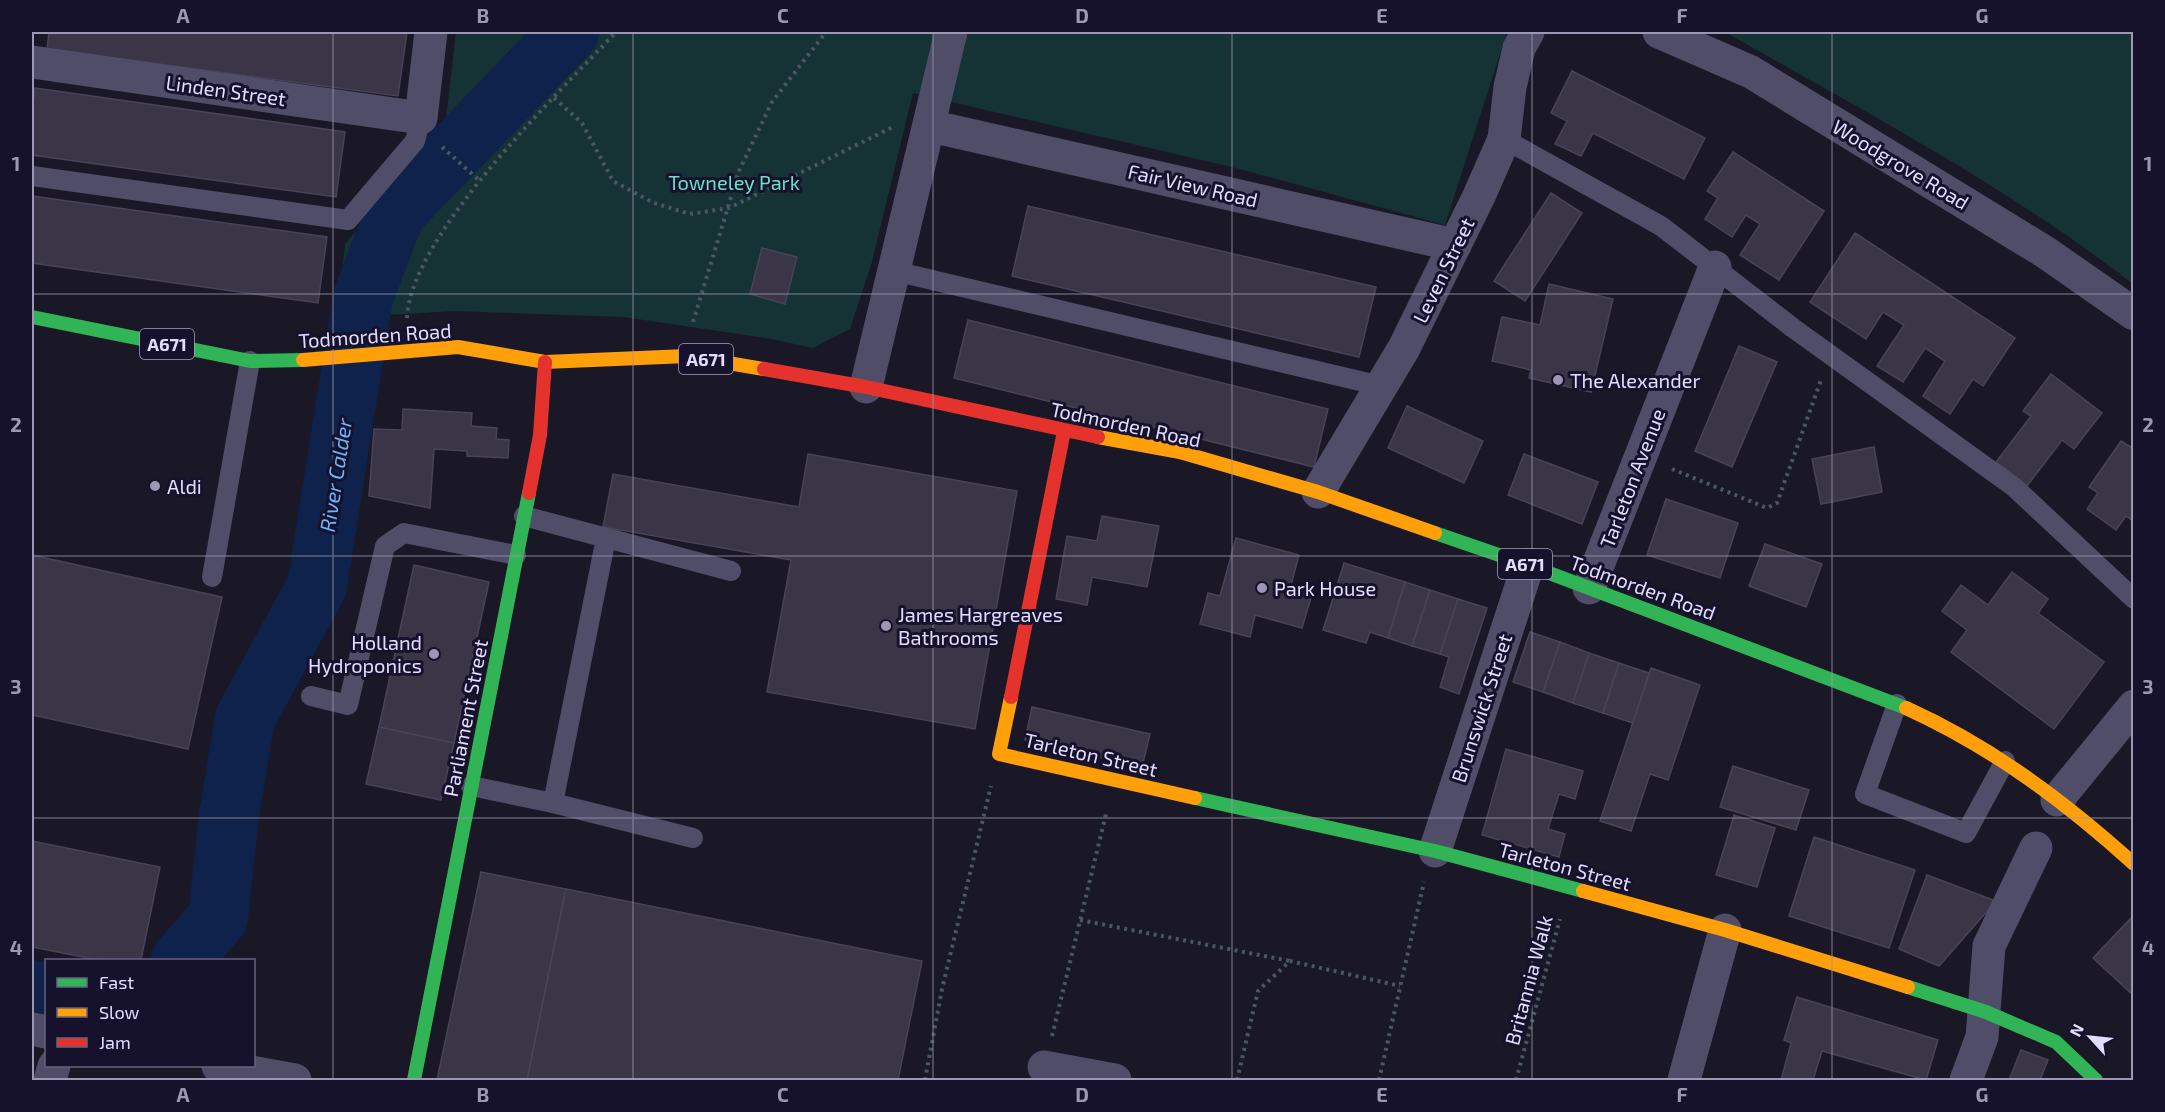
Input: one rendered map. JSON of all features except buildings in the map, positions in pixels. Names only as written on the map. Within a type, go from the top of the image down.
[{"type":"main road","name":"Todmorden Road","points":[[32,317],[250,361],[303,360],[458,347],[545,362],[687,356],[866,387],[1064,430],[1180,452],[1318,492],[1528,565],[1897,704],[1952,729],[2005,761],[2133,864]]},
{"type":"main road","name":"Parliament Street","points":[[414,1080],[540,435],[545,362]]},
{"type":"main road","points":[[999,754],[1064,430]]},
{"type":"main road","name":"Tarleton Street","points":[[999,754],[1433,850],[1725,930],[1986,1012],[2056,1042],[2096,1080]]},
{"type":"street","points":[[427,129],[431,32]]},
{"type":"street","points":[[866,387],[951,32]]},
{"type":"street","name":"Leven Street","points":[[1318,492],[1404,348],[1504,139],[1510,87],[1519,48],[1528,32]]},
{"type":"street","name":"Woodgrove Road","points":[[1659,32],[1751,72],[2045,252],[2133,314]]},
{"type":"street","name":"Linden Street","points":[[32,62],[427,129]]},
{"type":"street","name":"Fair View Road","points":[[930,126],[1455,245]]},
{"type":"street","name":"Tarleton Avenue","points":[[1589,588],[1715,267]]},
{"type":"street","name":"Brunswick Street","points":[[1433,850],[1528,565]]},
{"type":"street","points":[[2056,800],[2133,706]]},
{"type":"street","points":[[1966,1080],[1982,1037],[1986,1012],[1989,946],[2036,848]]},
{"type":"street","points":[[1684,1080],[1725,930]]},
{"type":"street","points":[[228,1067],[295,1080]]},
{"type":"street","points":[[1044,1067],[1115,1080]]},
{"type":"lane","points":[[32,176],[348,220],[427,129]]},
{"type":"lane","points":[[1504,139],[1661,226],[1830,355],[2014,487],[2133,599]]},
{"type":"lane","points":[[894,271],[1382,386]]},
{"type":"lane","points":[[212,577],[250,361]]},
{"type":"lane","points":[[524,516],[731,571]]},
{"type":"lane","points":[[311,696],[348,705],[385,546],[404,533],[516,555]]},
{"type":"lane","points":[[553,803],[606,538]]},
{"type":"lane","points":[[1897,704],[1865,794],[1966,832],[2005,761]]},
{"type":"lane","points":[[471,786],[553,803],[693,838]]},
{"type":"path","points":[[406,351],[407,314],[422,267],[458,207],[615,32]]},
{"type":"path","points":[[687,356],[691,328],[739,171],[771,102],[826,32]]},
{"type":"path","points":[[554,98],[582,123],[613,181],[654,203],[690,214],[729,208],[906,121],[930,126]]},
{"type":"path","points":[[427,129],[480,181]]},
{"type":"path","points":[[1640,457],[1767,508],[1777,503],[1830,355]]},
{"type":"path","points":[[925,1080],[942,989],[999,754]]},
{"type":"path","points":[[1044,1067],[1114,779]]},
{"type":"path","points":[[1379,1080],[1433,850]]},
{"type":"path","name":"Britannia Walk","points":[[1516,1080],[1569,887]]},
{"type":"path","points":[[1080,920],[1290,961],[1401,986]]},
{"type":"path","points":[[1236,1080],[1258,991],[1290,961]]},
{"type":"green space","name":"Towneley Park","points":[[456,32],[1507,32],[1445,225],[1240,169],[913,93],[872,262],[850,329],[813,348],[772,339],[623,317],[455,311],[337,318],[345,244],[445,127]]},
{"type":"green space","points":[[1725,32],[2133,32],[2133,284],[2036,214],[1985,182]]},
{"type":"waterway","name":"River Calder","points":[[182,959],[218,918],[229,815],[245,718],[317,586],[363,297],[395,213],[569,32]]},
{"type":"waterway","name":"River Calder","points":[[32,990],[45,993]]},
{"type":"traffic: fast","points":[[32,317],[250,361],[303,360]]},
{"type":"traffic: fast","points":[[414,1080],[529,493]]},
{"type":"traffic: fast","points":[[1435,533],[1528,565],[1906,708]]},
{"type":"traffic: fast","points":[[1195,798],[1435,851],[1583,891]]},
{"type":"traffic: fast","points":[[1908,987],[1986,1012],[2056,1042],[2096,1080]]},
{"type":"traffic: slow","points":[[303,360],[458,347],[545,362],[687,356],[764,369]]},
{"type":"traffic: slow","points":[[1098,437],[1180,452],[1318,492],[1435,533]]},
{"type":"traffic: slow","points":[[1011,697],[999,754],[1195,798]]},
{"type":"traffic: slow","points":[[1906,708],[1968,740],[2026,777],[2054,797],[2134,864]]},
{"type":"traffic: slow","points":[[1583,891],[1725,930],[1908,987]]},
{"type":"traffic: jam","points":[[529,493],[540,435],[545,362]]},
{"type":"traffic: jam","points":[[764,369],[866,387],[1098,437]]},
{"type":"traffic: jam","points":[[1011,697],[1064,431]]},
{"type":"place","name":"The Alexander","points":[[1558,380]]},
{"type":"place","name":"Aldi","points":[[155,486]]},
{"type":"place","name":"Park House","points":[[1262,588]]},
{"type":"place","name":"James Hargreaves Bathrooms","points":[[886,626]]},
{"type":"place","name":"Holland Hydroponics","points":[[434,654]]}]
